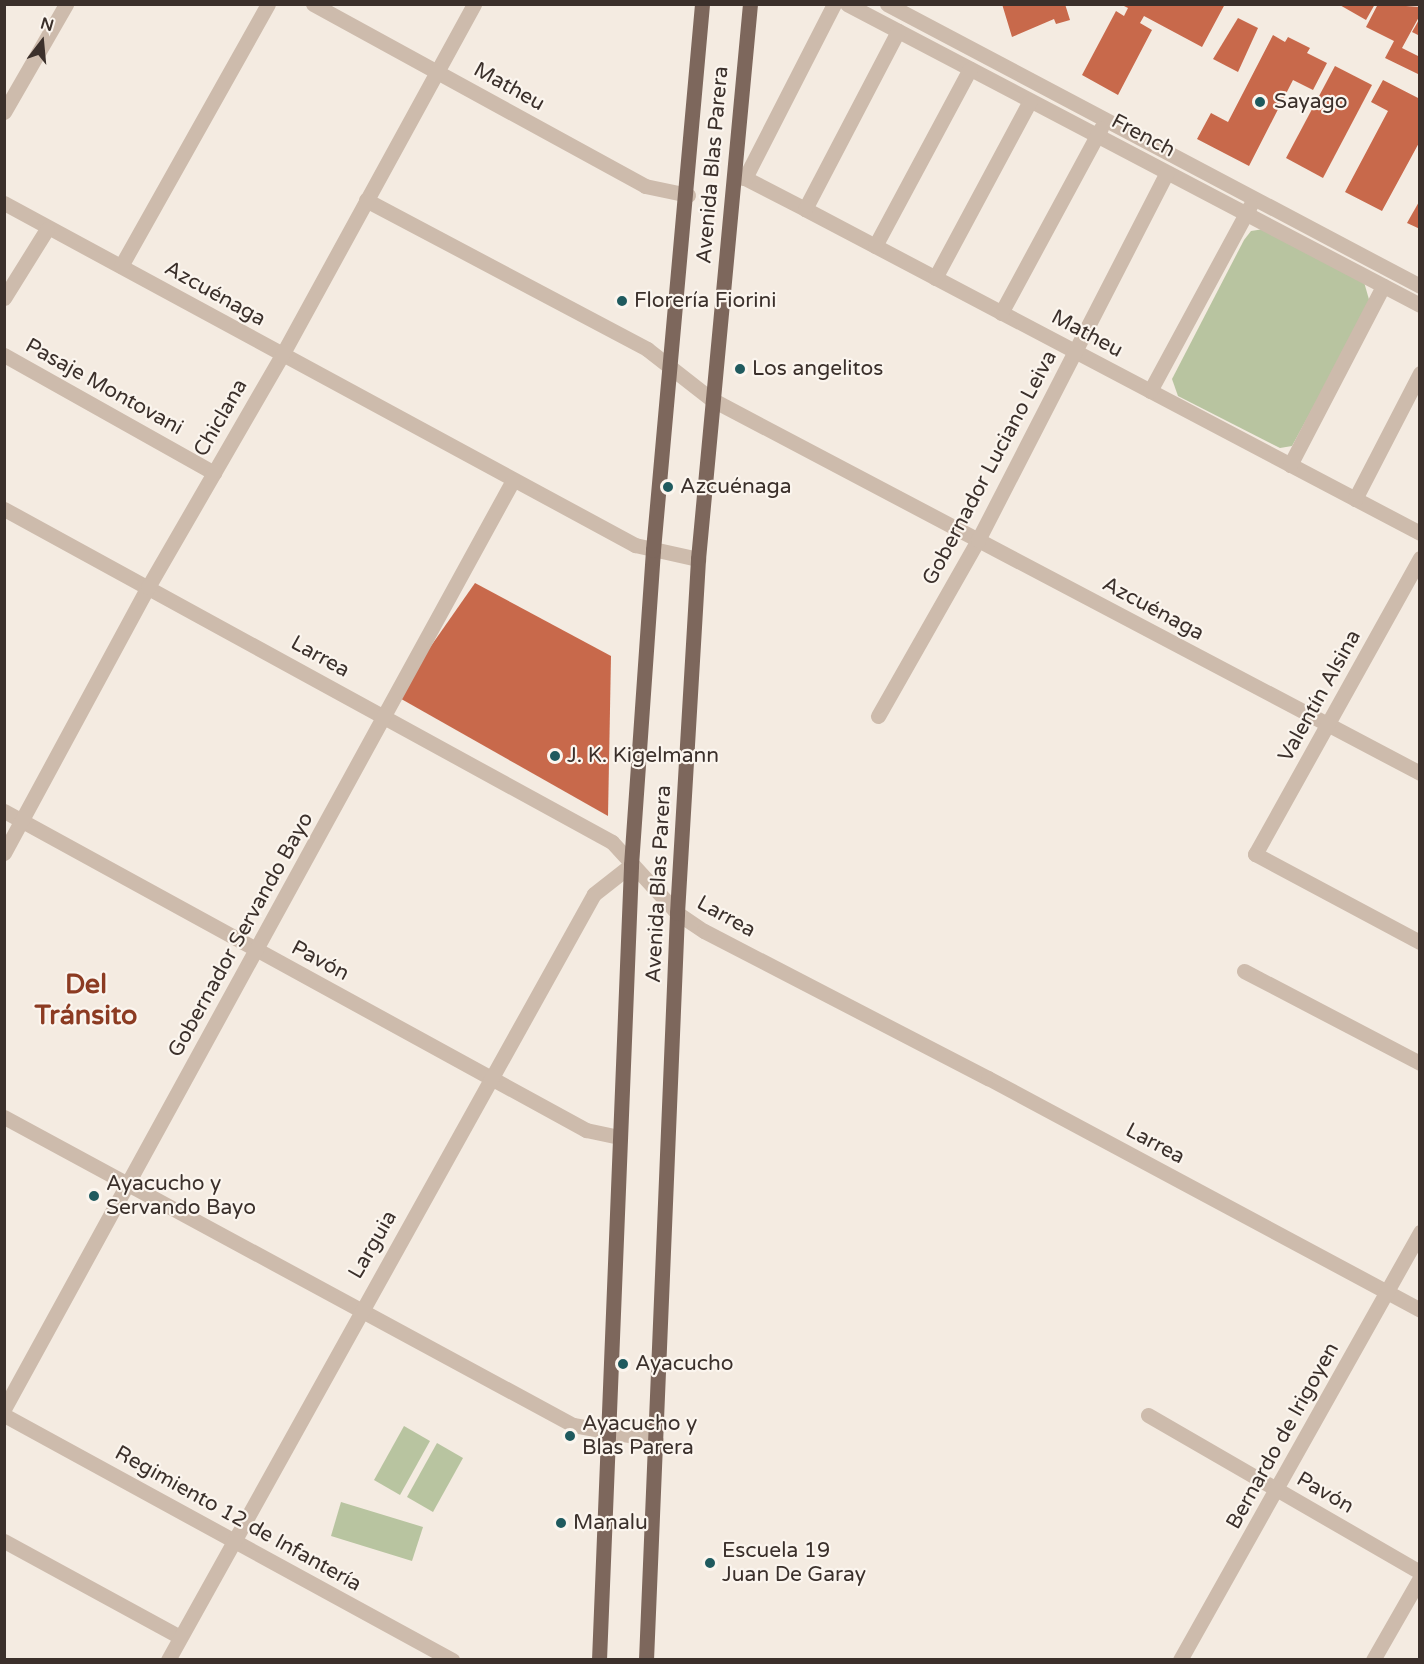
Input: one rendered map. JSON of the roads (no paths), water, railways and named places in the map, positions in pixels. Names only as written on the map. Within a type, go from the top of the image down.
[{"type":"main road","name":"Avenida Blas Parera","points":[[599,1659],[631,865],[653,550],[669,366],[688,195],[702,4]]},
{"type":"main road","name":"Avenida Blas Parera","points":[[646,1659],[677,914],[698,559],[711,399],[739,177],[750,4]]},
{"type":"street","points":[[4,112],[66,4]]},
{"type":"street","points":[[121,266],[268,4]]},
{"type":"street","name":"Matheu","points":[[313,4],[645,186],[688,195]]},
{"type":"street","name":"Chiclana","points":[[4,853],[148,587],[282,355],[474,4]]},
{"type":"street","points":[[739,177],[834,4]]},
{"type":"street","name":"French","points":[[847,4],[1419,305]]},
{"type":"street","name":"French","points":[[887,4],[1419,286]]},
{"type":"street","points":[[805,209],[898,31]]},
{"type":"street","points":[[875,246],[970,69]]},
{"type":"street","points":[[935,278],[1030,101]]},
{"type":"street","points":[[1001,313],[1104,121]]},
{"type":"street","name":"Gobernador Luciano Leiva","points":[[878,716],[978,540],[1167,173]]},
{"type":"street","name":"Matheu","points":[[739,177],[805,209],[1419,533]]},
{"type":"street","points":[[1150,391],[1253,199]]},
{"type":"street","name":"Azcuénaga","points":[[366,200],[646,349],[711,399],[1419,772]]},
{"type":"street","name":"Azcuénaga","points":[[4,203],[46,229],[121,266],[635,545],[698,559]]},
{"type":"street","points":[[4,298],[46,229]]},
{"type":"street","points":[[1290,465],[1383,286]]},
{"type":"street","name":"Pasaje Montovani","points":[[4,355],[214,473]]},
{"type":"street","points":[[1355,499],[1419,373]]},
{"type":"street","name":"Gobernador Servando Bayo","points":[[4,1409],[130,1185],[513,480]]},
{"type":"street","name":"Larrea","points":[[4,509],[612,842],[677,914],[1419,1310]]},
{"type":"street","name":"Valentín Alsina","points":[[1419,558],[1329,725],[1255,854],[1419,942]]},
{"type":"street","name":"Pavón","points":[[4,811],[586,1130],[620,1137]]},
{"type":"street","name":"Larguia","points":[[168,1659],[594,894],[631,865]]},
{"type":"street","points":[[1244,970],[1419,1063]]},
{"type":"street","points":[[4,1117],[573,1425],[608,1434],[656,1440]]},
{"type":"street","name":"Bernardo de Irigoyen","points":[[1180,1659],[1278,1490],[1419,1232]]},
{"type":"street","name":"Regimiento 12 de Infantería","points":[[4,1415],[452,1659]]},
{"type":"street","name":"Pavón","points":[[1148,1415],[1419,1572]]},
{"type":"street","points":[[4,1541],[180,1637]]},
{"type":"street","points":[[1373,1659],[1419,1578]]},
{"type":"place","name":"Sayago","points":[[1260,102]]},
{"type":"place","name":"Florería Fiorini","points":[[622,301]]},
{"type":"place","name":"Los angelitos","points":[[740,369]]},
{"type":"place","name":"Azcuénaga","points":[[668,487]]},
{"type":"place","name":"J. K. Kigelmann","points":[[555,756]]},
{"type":"place","name":"Ayacucho y Servando Bayo","points":[[94,1196]]},
{"type":"place","name":"Ayacucho","points":[[623,1364]]},
{"type":"place","name":"Ayacucho y Blas Parera","points":[[570,1436]]},
{"type":"place","name":"Manalu","points":[[561,1523]]},
{"type":"place","name":"Escuela 19 Juan De Garay","points":[[710,1563]]},
{"type":"district","name":"Del Tránsito","points":[[86,1000]]}]
